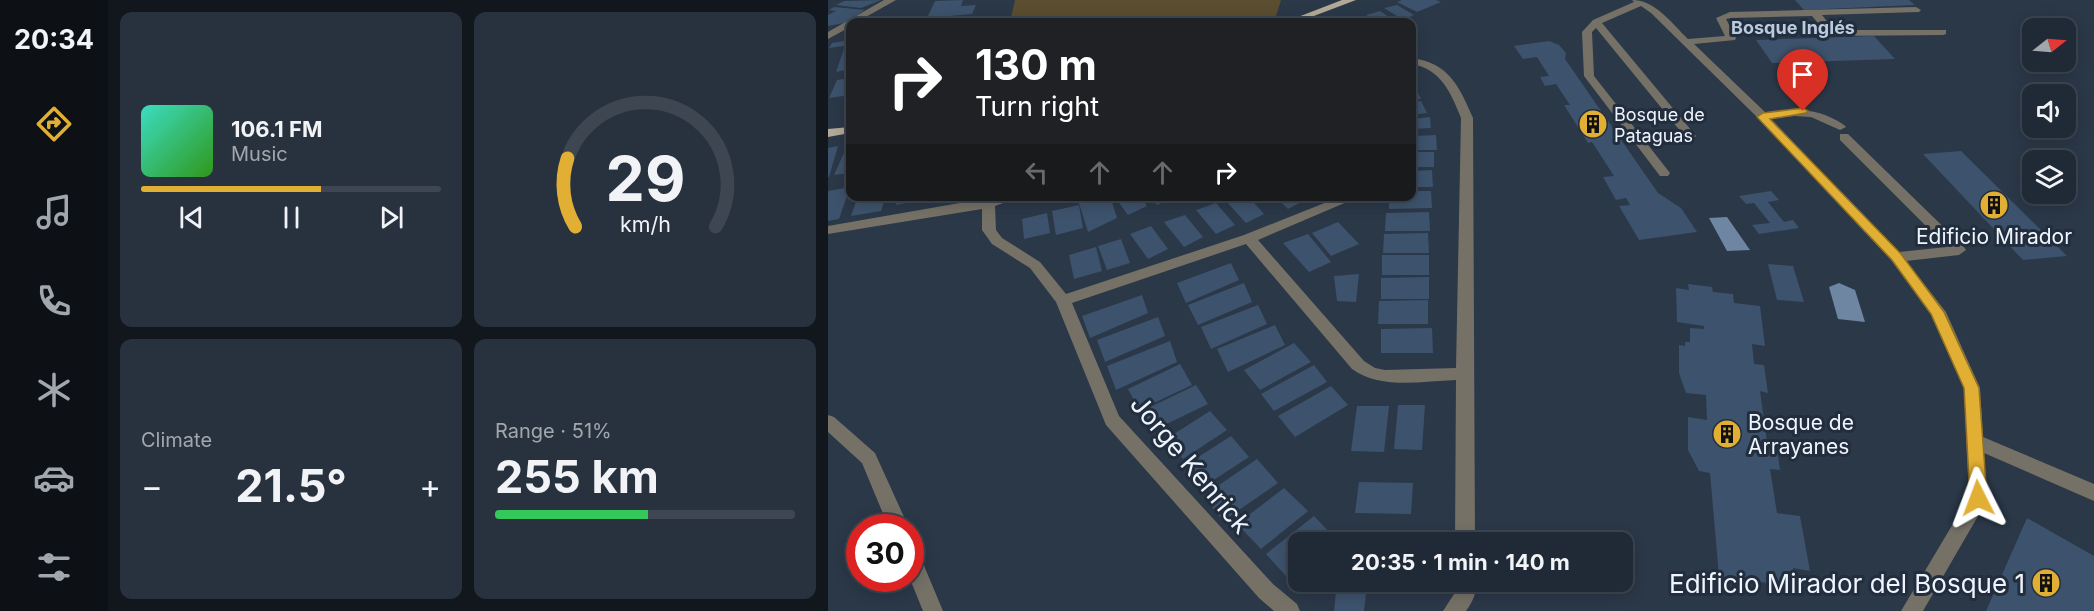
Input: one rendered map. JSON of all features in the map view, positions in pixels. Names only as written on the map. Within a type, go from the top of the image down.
[{"type":"main road","points":[[1301,18],[1351,0]]},
{"type":"main road","points":[[828,133],[846,131]]},
{"type":"street","points":[[860,18],[891,0]]},
{"type":"street","points":[[1664,174],[1589,76],[1587,32],[1596,22],[1639,1],[1654,11],[1763,117],[1896,257],[1938,312],[1972,388],[1978,498],[1911,611]]},
{"type":"street","points":[[1686,42],[1731,38],[1721,18],[1730,15],[1916,10]]},
{"type":"street","points":[[1815,13],[1831,33],[1943,32]]},
{"type":"street","points":[[1596,22],[1690,136]]},
{"type":"street","points":[[828,36],[846,26]]},
{"type":"street","points":[[1416,62],[1432,66],[1449,80],[1467,118],[1465,532]]},
{"type":"street","points":[[1763,117],[1794,111],[1812,112],[1830,119],[1959,250],[1896,257]]},
{"type":"street","points":[[828,230],[998,201]]},
{"type":"street","points":[[1063,300],[1250,238],[1342,201]]},
{"type":"street","name":"Jorge Kenrick","points":[[988,204],[989,230],[998,241],[1035,265],[1063,300],[1112,420],[1266,591],[1290,611]]},
{"type":"street","points":[[1250,238],[1358,365],[1371,374],[1385,376],[1464,374]]},
{"type":"street","points":[[828,422],[869,458],[893,514]]},
{"type":"street","points":[[1975,441],[2094,494]]},
{"type":"street","points":[[924,589],[933,611]]},
{"type":"street","points":[[1453,611],[1466,592]]},
{"type":"shaded area","points":[[1015,0],[1281,0],[1276,16],[1269,18],[1011,18]]},
{"type":"water","points":[[1727,217],[1750,250],[1727,251],[1709,218]]},
{"type":"water","points":[[1839,283],[1855,290],[1865,322],[1838,319],[1829,287]]},
{"type":"building","points":[[881,0],[861,8],[836,5],[844,1]]},
{"type":"building","points":[[963,0],[961,6],[976,5],[972,14],[927,18],[935,1]]},
{"type":"building","points":[[1402,0],[1441,2],[1417,12],[1397,2]]},
{"type":"building","name":"Bosque Inglés","points":[[1795,0],[1909,0],[1915,5],[1804,10]]},
{"type":"building","points":[[1397,5],[1414,15],[1400,18],[1384,8]]},
{"type":"building","points":[[834,7],[865,10],[852,18],[846,18],[844,23],[828,26],[828,15],[836,11],[829,10]]},
{"type":"building","points":[[1380,11],[1391,18],[1372,18],[1366,15]]},
{"type":"building","name":"Bosque Inglés","points":[[1874,36],[1895,59],[1772,63],[1756,40]]},
{"type":"building","points":[[846,41],[846,46],[829,48],[832,43]]},
{"type":"building","name":"Bosque de Pataguas","points":[[1549,41],[1559,45],[1566,53],[1565,59],[1658,193],[1681,208],[1697,232],[1639,240],[1619,206],[1630,205],[1626,198],[1616,200],[1603,177],[1614,176],[1592,142],[1588,143],[1564,105],[1570,105],[1556,84],[1545,86],[1540,77],[1549,76],[1537,57],[1523,59],[1514,46]]},
{"type":"building","points":[[846,49],[846,70],[836,72]]},
{"type":"building","points":[[846,79],[846,96],[829,98],[837,80]]},
{"type":"building","points":[[1416,89],[1421,99],[1416,100]]},
{"type":"building","points":[[1421,101],[1427,113],[1416,114],[1416,102]]},
{"type":"building","points":[[1430,117],[1431,128],[1416,129],[1416,119]]},
{"type":"building","points":[[1436,135],[1437,150],[1416,150],[1416,136]]},
{"type":"building","points":[[838,146],[829,177],[828,177],[828,148]]},
{"type":"building","points":[[846,148],[846,174],[834,175]]},
{"type":"building","name":"Edificio Mirador","points":[[1961,151],[2067,256],[2023,260],[1923,154]]},
{"type":"building","points":[[1416,152],[1434,152],[1434,167],[1416,167]]},
{"type":"building","points":[[1432,170],[1433,187],[1416,187],[1416,171]]},
{"type":"building","points":[[846,188],[846,199],[839,219],[828,221],[828,191]]},
{"type":"building","points":[[1416,191],[1431,191],[1432,208],[1389,209],[1389,201],[1416,201]]},
{"type":"building","points":[[1771,191],[1779,200],[1768,202],[1784,222],[1793,220],[1799,228],[1759,234],[1752,225],[1770,223],[1754,203],[1746,204],[1739,196]]},
{"type":"building","points":[[856,201],[884,201],[881,211],[851,216]]},
{"type":"building","points":[[897,201],[917,201],[896,205]]},
{"type":"building","points":[[1112,201],[1117,218],[1088,232],[1079,203]]},
{"type":"building","points":[[1118,201],[1144,201],[1147,206],[1128,215]]},
{"type":"building","points":[[1226,201],[1252,201],[1264,214],[1246,223]]},
{"type":"building","points":[[1280,201],[1303,201],[1288,209]]},
{"type":"building","points":[[1216,203],[1235,225],[1216,234],[1196,210]]},
{"type":"building","points":[[1079,205],[1083,228],[1056,235],[1052,211]]},
{"type":"building","points":[[1429,212],[1430,231],[1385,231],[1386,213]]},
{"type":"building","points":[[1047,213],[1050,233],[1024,239],[1022,219]]},
{"type":"building","points":[[1185,215],[1203,237],[1184,247],[1164,222]]},
{"type":"building","points":[[1338,222],[1359,244],[1331,256],[1312,233]]},
{"type":"building","points":[[1151,226],[1168,249],[1148,259],[1130,234]]},
{"type":"building","points":[[1428,233],[1429,253],[1383,253],[1384,234]]},
{"type":"building","points":[[1308,234],[1331,262],[1309,272],[1283,243]]},
{"type":"building","points":[[1121,239],[1130,263],[1107,270],[1098,246]]},
{"type":"building","points":[[1096,247],[1102,271],[1074,279],[1069,255]]},
{"type":"building","points":[[1382,255],[1429,255],[1429,275],[1382,275]]},
{"type":"building","points":[[1231,263],[1239,280],[1186,303],[1177,283]]},
{"type":"building","points":[[1768,264],[1793,266],[1804,302],[1777,300]]},
{"type":"building","points":[[1359,274],[1356,302],[1337,301],[1334,276]]},
{"type":"building","points":[[1429,277],[1429,299],[1381,299],[1381,278]]},
{"type":"building","points":[[1244,283],[1252,302],[1198,325],[1188,305]]},
{"type":"building","name":"Bosque de Arrayanes","points":[[1688,284],[1712,287],[1713,292],[1733,294],[1734,303],[1760,306],[1765,346],[1752,344],[1754,364],[1764,365],[1768,393],[1760,391],[1768,449],[1777,449],[1780,470],[1770,469],[1777,513],[1800,516],[1810,571],[1793,568],[1796,587],[1719,576],[1710,473],[1699,471],[1688,450],[1688,417],[1707,420],[1706,395],[1686,393],[1679,373],[1679,345],[1685,346],[1685,342],[1690,342],[1690,328],[1704,329],[1704,326],[1677,322],[1676,288],[1689,290]]},
{"type":"building","points":[[1142,295],[1148,313],[1090,338],[1082,316]]},
{"type":"building","points":[[1428,300],[1428,324],[1378,324],[1379,301]]},
{"type":"building","points":[[1258,305],[1267,324],[1211,349],[1201,327]]},
{"type":"building","points":[[1158,317],[1165,336],[1105,362],[1097,340]]},
{"type":"building","points":[[1275,325],[1285,345],[1228,372],[1217,349]]},
{"type":"building","points":[[1432,328],[1433,353],[1381,353],[1381,329]]},
{"type":"building","points":[[1170,341],[1177,362],[1116,390],[1107,366]]},
{"type":"building","points":[[1294,343],[1311,362],[1260,390],[1244,370]]},
{"type":"building","points":[[1180,364],[1192,385],[1139,410],[1128,389]]},
{"type":"building","points":[[1314,365],[1327,382],[1274,411],[1261,394]]},
{"type":"building","points":[[1196,385],[1208,404],[1152,431],[1142,411]]},
{"type":"building","points":[[1331,386],[1348,405],[1295,437],[1278,416]]},
{"type":"building","points":[[1398,405],[1425,405],[1422,450],[1394,449]]},
{"type":"building","points":[[1357,406],[1389,406],[1384,452],[1351,451]]},
{"type":"building","points":[[1210,411],[1227,430],[1183,459],[1166,439]]},
{"type":"building","points":[[1231,436],[1249,457],[1203,487],[1186,465]]},
{"type":"building","points":[[1257,459],[1278,483],[1223,521],[1203,496]]},
{"type":"building","points":[[1359,482],[1413,483],[1411,514],[1355,513]]},
{"type":"building","points":[[1284,488],[1308,511],[1261,549],[1237,524]]},
{"type":"building","points":[[1314,516],[1329,532],[1294,532]]},
{"type":"building","name":"Edificio Mirador del Bosque 1","points":[[2027,518],[2094,556],[2094,611],[1986,611]]},
{"type":"building","points":[[1288,537],[1288,576],[1287,577],[1266,554]]},
{"type":"building","points":[[1336,592],[1396,592],[1366,593],[1364,611],[1334,611]]},
{"type":"place","name":"Bosque de Pataguas","points":[[1593,124]]},
{"type":"place","name":"Edificio Mirador","points":[[1994,205]]},
{"type":"place","name":"Bosque de Arrayanes","points":[[1727,434]]},
{"type":"place","name":"Edificio Mirador del Bosque 1","points":[[2046,583]]},
{"type":"district","name":"Bosque Inglés","points":[[1793,27]]},
{"type":"route","points":[[1803,111],[1763,117],[1896,257],[1938,312],[1972,388],[1978,498]]}]
